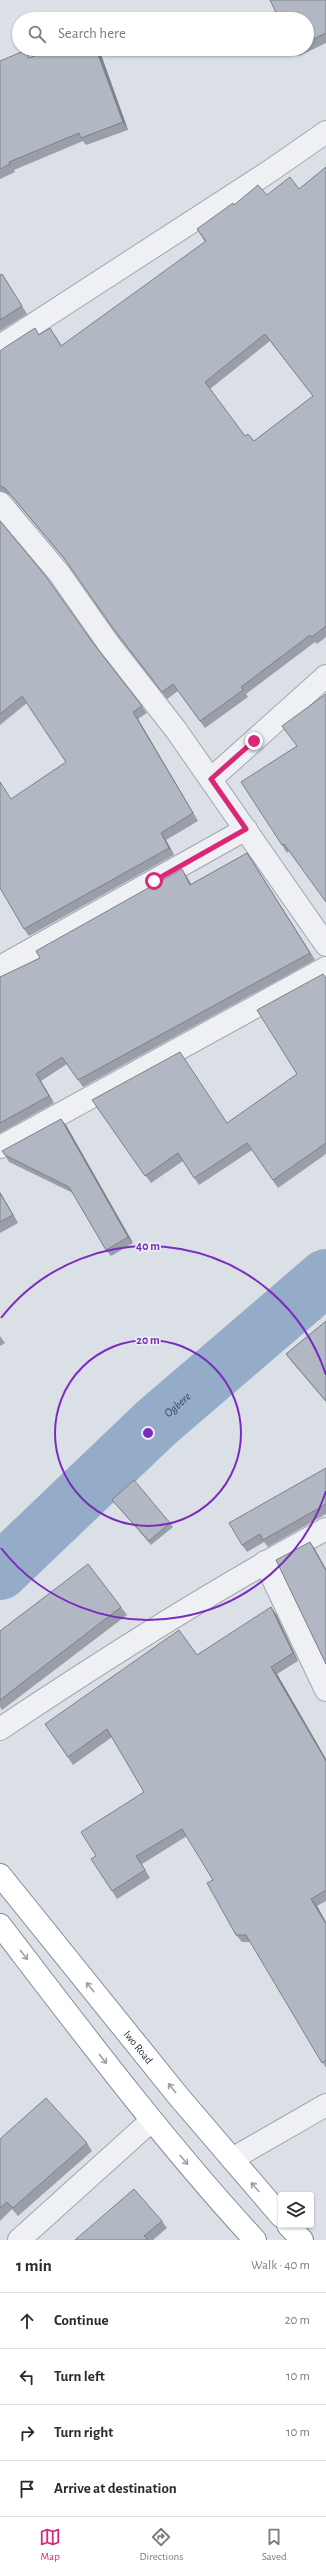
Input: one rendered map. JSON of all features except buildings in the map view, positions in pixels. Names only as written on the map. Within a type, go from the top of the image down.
[{"type":"highway","name":"Iwo Road","points":[[0,1875],[232,2160],[278,2213]]},
{"type":"highway","points":[[0,1924],[150,2121],[202,2183],[255,2240]]},
{"type":"highway","points":[[291,2228],[302,2240]]},
{"type":"street","points":[[0,346],[270,171],[326,132]]},
{"type":"street","points":[[0,503],[59,573],[108,644],[211,779],[326,945]]},
{"type":"street","points":[[211,779],[326,676]]},
{"type":"street","points":[[0,967],[246,829]]},
{"type":"street","points":[[0,1147],[326,968]]},
{"type":"street","points":[[0,1729],[136,1639],[265,1562],[326,1529]]},
{"type":"street","points":[[265,1562],[326,1690]]},
{"type":"street","points":[[232,2160],[326,2105]]},
{"type":"street","points":[[19,2240],[150,2121]]},
{"type":"waterway","name":"Ogbere","points":[[0,1572],[156,1423],[326,1277]]},
{"type":"route","points":[[154,881],[246,829],[211,779],[254,741]]}]
